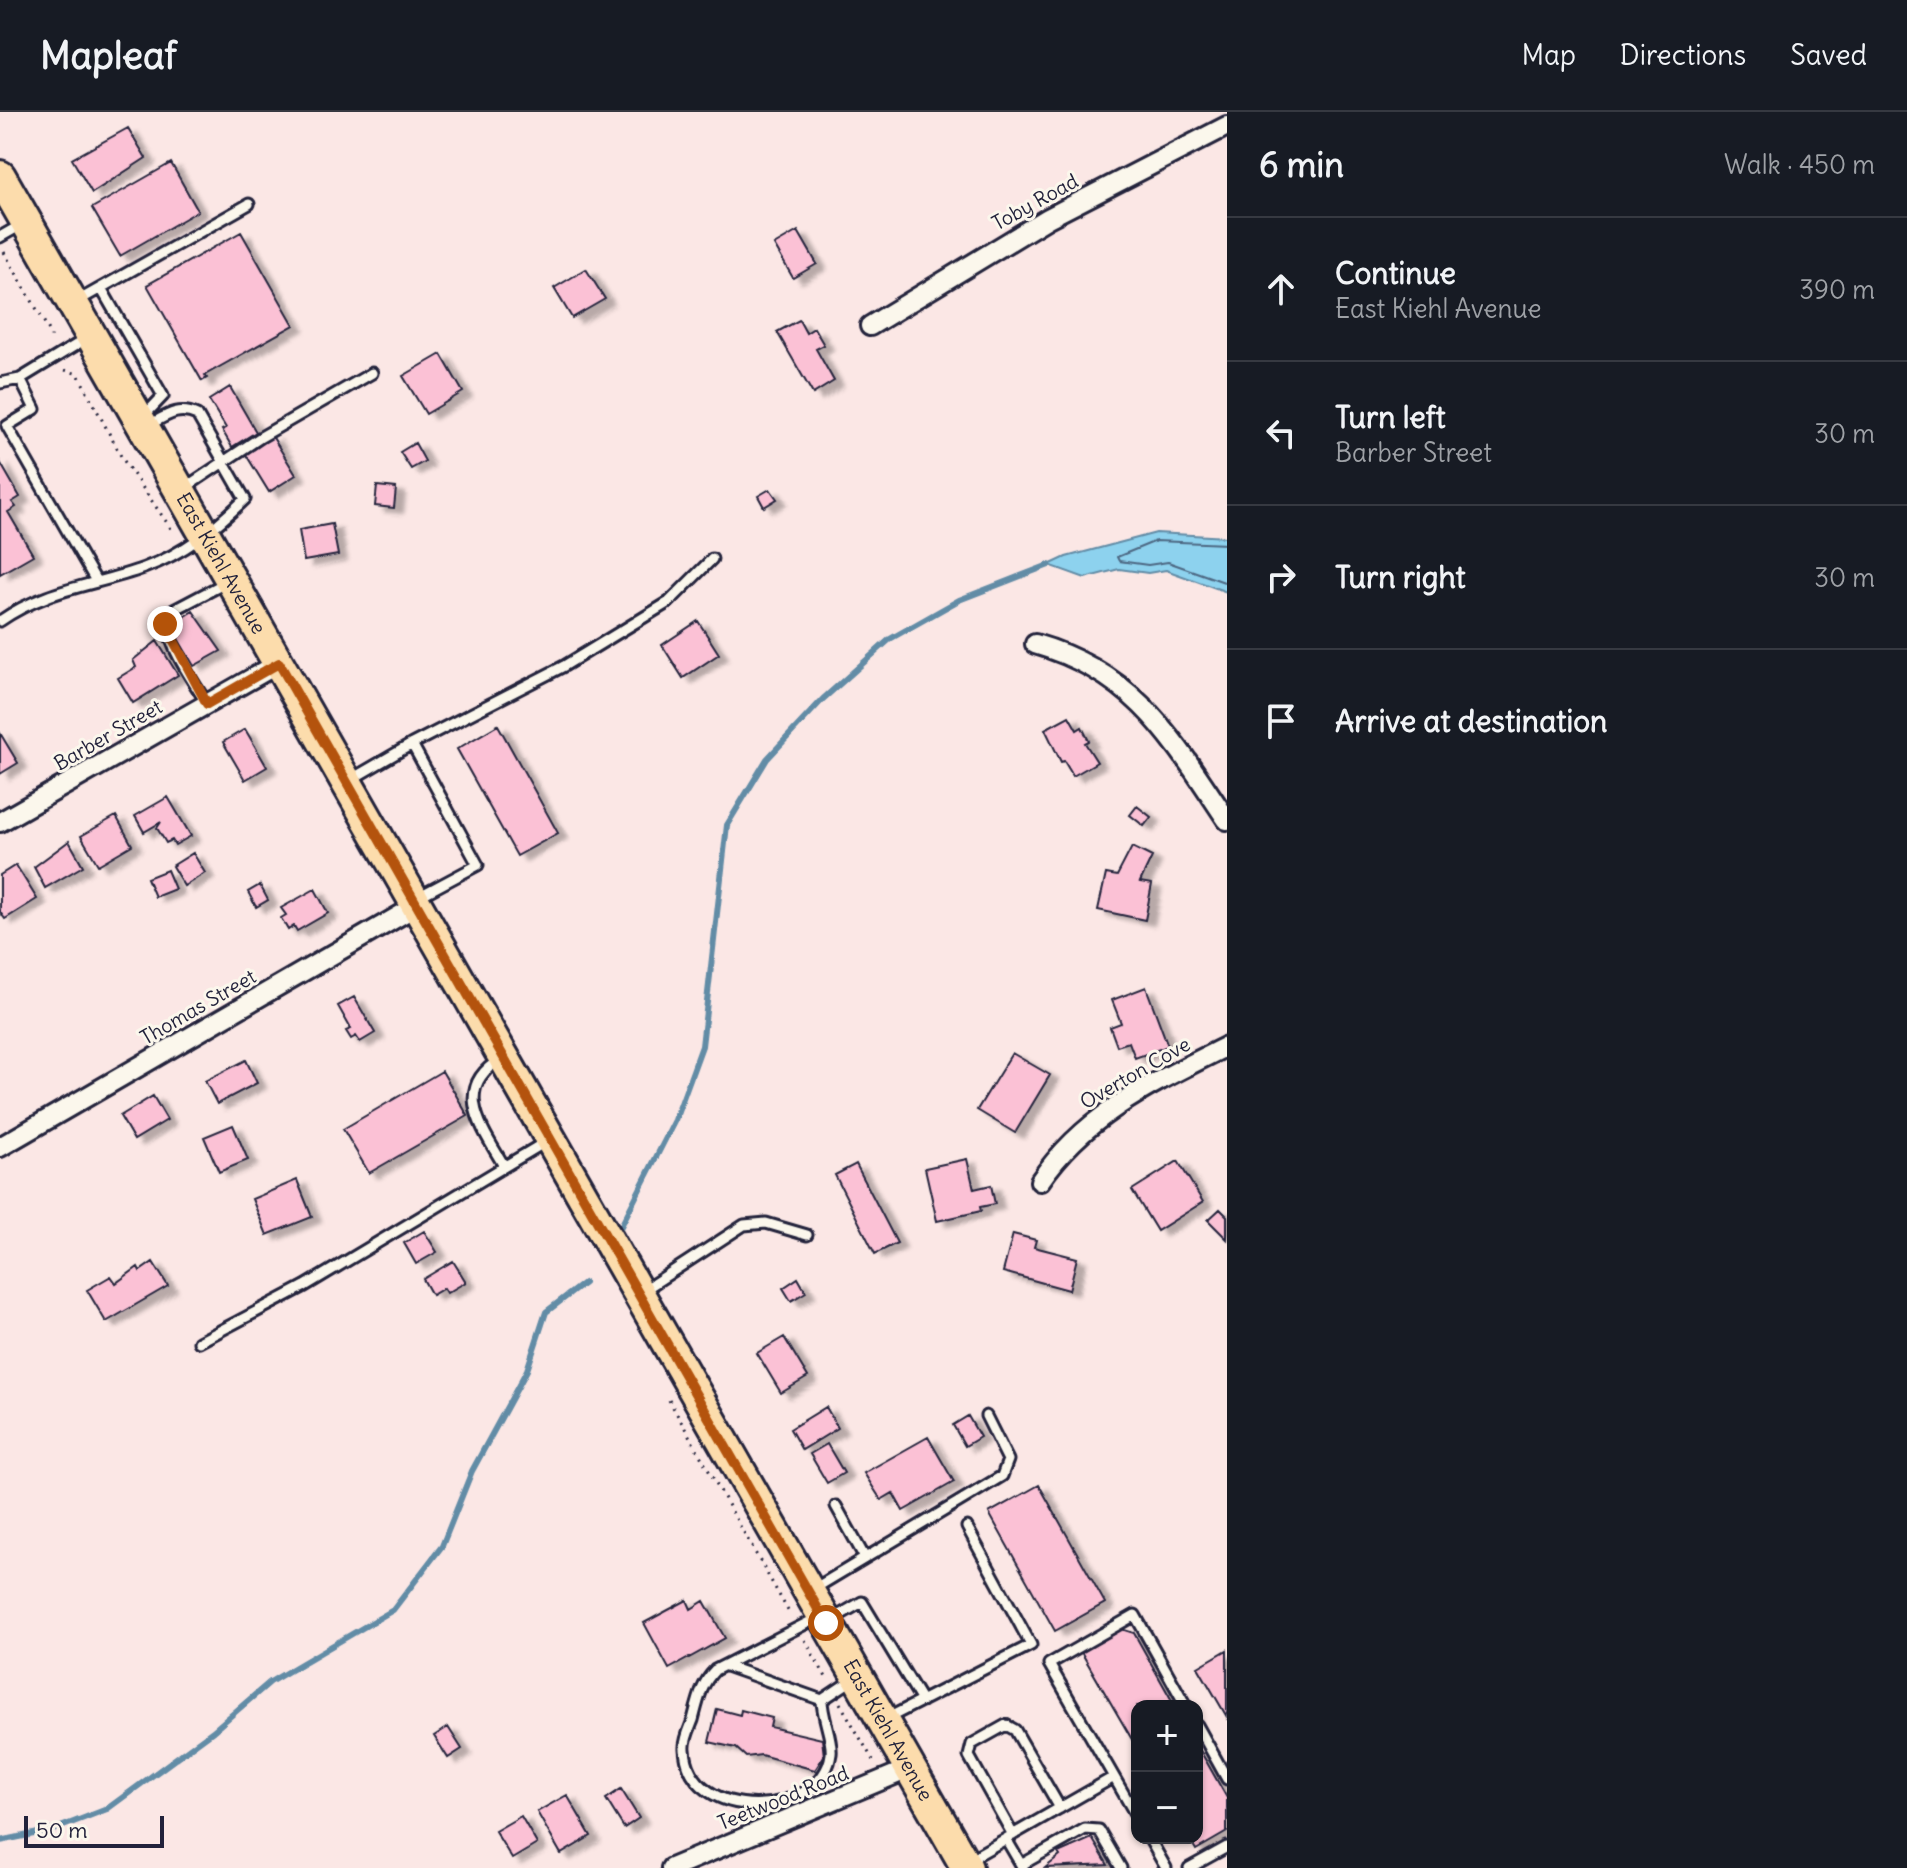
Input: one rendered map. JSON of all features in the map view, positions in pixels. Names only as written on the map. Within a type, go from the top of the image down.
[{"type":"main road","name":"East Kiehl Avenue","points":[[1,181],[181,491],[195,543],[232,580],[966,1865]]},
{"type":"street","name":"Toby Road","points":[[870,326],[1048,218],[1227,126]]},
{"type":"street","points":[[1035,644],[1081,661],[1131,692],[1172,737],[1227,820]]},
{"type":"street","name":"Barber Street","points":[[0,822],[279,663]]},
{"type":"street","name":"Thomas Street","points":[[0,1147],[416,902]]},
{"type":"street","name":"Overton Cove","points":[[1040,1181],[1072,1139],[1096,1118],[1227,1046]]},
{"type":"street","name":"Teetwood Road","points":[[671,1868],[782,1811],[911,1768]]},
{"type":"lane","points":[[73,304],[249,204]]},
{"type":"lane","points":[[0,237],[26,222]]},
{"type":"lane","points":[[101,288],[163,396],[142,424]]},
{"type":"lane","points":[[0,383],[20,379],[92,336]]},
{"type":"lane","points":[[181,491],[372,373]]},
{"type":"lane","points":[[20,379],[35,409],[7,426],[96,581]]},
{"type":"lane","points":[[0,621],[42,596],[143,569],[195,543],[245,499],[197,415],[186,409],[142,424]]},
{"type":"lane","points":[[347,782],[412,744],[564,666],[669,602],[712,559]]},
{"type":"lane","points":[[207,704],[167,634],[166,620],[179,607],[232,580]]},
{"type":"lane","points":[[412,744],[478,865],[416,902]]},
{"type":"lane","points":[[504,1057],[483,1070],[473,1094],[479,1124],[504,1166]]},
{"type":"lane","points":[[199,1342],[305,1286],[550,1139]]},
{"type":"lane","points":[[638,1294],[744,1225],[766,1223],[807,1235]]},
{"type":"lane","points":[[822,1700],[831,1752],[826,1769],[782,1811],[720,1800],[700,1785],[684,1748],[704,1682],[715,1670],[819,1610],[865,1558],[1002,1476],[1008,1460],[986,1416]]},
{"type":"lane","points":[[836,1506],[865,1558]]},
{"type":"lane","points":[[883,1721],[1031,1645],[967,1527]]},
{"type":"lane","points":[[819,1610],[862,1602],[922,1701]]},
{"type":"lane","points":[[1131,1807],[1049,1664],[1135,1615],[1183,1700]]},
{"type":"lane","points":[[726,1666],[822,1700]]},
{"type":"lane","points":[[822,1700],[857,1677]]},
{"type":"lane","points":[[1060,1808],[1015,1730],[1006,1725],[972,1744],[969,1756],[1022,1866],[1085,1829],[1099,1830],[1121,1868]]},
{"type":"lane","points":[[1203,1736],[1227,1779]]},
{"type":"lane","points":[[966,1865],[1114,1777]]},
{"type":"lane","points":[[1152,1844],[1166,1868]]},
{"type":"lane","points":[[1189,1868],[1227,1847]]},
{"type":"path","points":[[0,245],[51,334],[53,340],[40,352],[47,364],[78,374],[122,458],[195,543]]},
{"type":"water","points":[[1156,533],[1227,537],[1227,592],[1166,570],[1148,573],[1119,569],[1085,578],[1049,565],[1066,557]]},
{"type":"building","points":[[128,128],[146,158],[92,193],[72,159]]},
{"type":"building","points":[[171,163],[198,211],[120,256],[92,208]]},
{"type":"building","points":[[798,231],[817,264],[793,278],[774,245]]},
{"type":"building","points":[[241,232],[294,325],[205,375],[207,378],[202,381],[147,285]]},
{"type":"building","points":[[586,269],[605,299],[572,318],[554,288]]},
{"type":"building","points":[[799,320],[806,333],[814,328],[824,345],[816,349],[834,381],[813,394],[777,332]]},
{"type":"building","points":[[441,354],[463,392],[426,414],[403,376]]},
{"type":"building","points":[[230,387],[256,432],[232,447],[222,430],[226,428],[209,400]]},
{"type":"building","points":[[272,436],[296,475],[269,492],[245,453]]},
{"type":"building","points":[[415,443],[425,461],[411,469],[400,452]]},
{"type":"building","points":[[0,462],[20,497],[12,502],[16,507],[8,512],[33,555],[0,574]]},
{"type":"building","points":[[377,486],[396,488],[394,508],[375,506]]},
{"type":"building","points":[[770,489],[777,499],[764,507],[758,496]]},
{"type":"building","points":[[332,524],[338,555],[304,561],[299,530]]},
{"type":"building","points":[[193,611],[221,651],[194,666],[170,625]]},
{"type":"building","points":[[698,621],[719,654],[683,678],[662,645]]},
{"type":"building","points":[[157,641],[178,675],[133,703],[118,678],[136,667],[133,660]]},
{"type":"building","points":[[1069,716],[1077,730],[1082,727],[1089,741],[1085,743],[1097,762],[1073,776],[1064,761],[1061,762],[1045,729]]},
{"type":"building","points":[[498,725],[558,833],[517,856],[457,749]]},
{"type":"building","points":[[245,729],[267,767],[245,780],[223,742]]},
{"type":"building","points":[[0,733],[18,763],[0,774]]},
{"type":"building","points":[[168,797],[191,836],[175,845],[172,840],[166,843],[157,828],[161,822],[144,832],[135,816]]},
{"type":"building","points":[[1137,806],[1151,817],[1144,826],[1130,815]]},
{"type":"building","points":[[116,816],[132,845],[98,865],[81,836]]},
{"type":"building","points":[[69,841],[83,866],[45,888],[34,867]]},
{"type":"building","points":[[1132,847],[1152,857],[1140,882],[1152,884],[1145,920],[1098,910],[1106,874],[1117,876]]},
{"type":"building","points":[[193,853],[205,873],[184,886],[172,866]]},
{"type":"building","points":[[16,865],[37,899],[5,919],[0,912],[0,875]]},
{"type":"building","points":[[167,870],[175,889],[155,897],[147,878]]},
{"type":"building","points":[[260,885],[268,900],[256,907],[248,892]]},
{"type":"building","points":[[315,889],[328,913],[297,931],[294,926],[288,930],[281,918],[286,915],[281,908]]},
{"type":"building","points":[[1146,987],[1168,1046],[1135,1058],[1129,1042],[1117,1046],[1110,1027],[1121,1023],[1112,1000]]},
{"type":"building","points":[[354,997],[375,1033],[360,1042],[356,1036],[351,1039],[346,1031],[351,1029],[338,1006]]},
{"type":"building","points":[[1012,1053],[1050,1075],[1015,1133],[977,1110]]},
{"type":"building","points":[[246,1060],[257,1083],[217,1104],[205,1081]]},
{"type":"building","points":[[442,1071],[468,1116],[369,1173],[343,1129]]},
{"type":"building","points":[[153,1096],[167,1120],[134,1140],[120,1116]]},
{"type":"building","points":[[233,1125],[248,1160],[219,1172],[204,1137]]},
{"type":"building","points":[[967,1159],[974,1189],[991,1185],[995,1204],[980,1207],[981,1211],[937,1221],[925,1168]]},
{"type":"building","points":[[1178,1161],[1203,1202],[1157,1231],[1132,1190]]},
{"type":"building","points":[[856,1164],[897,1243],[875,1254],[835,1175]]},
{"type":"building","points":[[297,1180],[312,1217],[267,1235],[252,1199]]},
{"type":"building","points":[[1220,1209],[1227,1216],[1227,1239],[1208,1220]]},
{"type":"building","points":[[424,1231],[437,1252],[416,1264],[404,1243]]},
{"type":"building","points":[[1013,1234],[1036,1240],[1034,1247],[1077,1258],[1069,1290],[1003,1272]]},
{"type":"building","points":[[453,1261],[466,1282],[447,1293],[444,1288],[432,1295],[423,1279]]},
{"type":"building","points":[[153,1262],[168,1286],[106,1322],[87,1290],[111,1276],[116,1283],[138,1267],[140,1271]]},
{"type":"building","points":[[798,1278],[806,1292],[791,1301],[783,1288]]},
{"type":"building","points":[[784,1337],[808,1377],[781,1393],[757,1353]]},
{"type":"building","points":[[826,1407],[838,1428],[802,1450],[790,1429]]},
{"type":"building","points":[[968,1416],[980,1437],[965,1446],[953,1425]]},
{"type":"building","points":[[928,1437],[954,1482],[903,1511],[893,1493],[881,1500],[864,1473]]},
{"type":"building","points":[[827,1444],[844,1473],[827,1483],[810,1454]]},
{"type":"building","points":[[1039,1485],[1105,1603],[1055,1631],[989,1513]]},
{"type":"building","points":[[687,1600],[691,1609],[704,1601],[725,1638],[669,1669],[644,1623]]},
{"type":"building","points":[[1118,1628],[1134,1633],[1172,1700],[1131,1700],[1131,1738],[1080,1650]]},
{"type":"building","points":[[1227,1650],[1227,1717],[1198,1667]]},
{"type":"building","points":[[717,1709],[740,1715],[741,1710],[772,1718],[770,1727],[822,1739],[824,1756],[815,1770],[761,1755],[746,1757],[736,1748],[709,1742]]},
{"type":"building","points":[[448,1727],[462,1749],[448,1758],[434,1736]]},
{"type":"building","points":[[1203,1756],[1227,1798],[1227,1832],[1196,1850],[1192,1844],[1203,1844]]},
{"type":"building","points":[[621,1789],[639,1818],[624,1828],[606,1799]]},
{"type":"building","points":[[567,1795],[591,1836],[561,1854],[537,1812]]},
{"type":"building","points":[[521,1816],[537,1844],[512,1859],[495,1831]]},
{"type":"building","points":[[1092,1838],[1108,1865],[1045,1868],[1060,1856],[1058,1853]]},
{"type":"waterway","points":[[616,1236],[675,1120],[702,1046],[727,825],[767,759],[823,699],[890,639],[959,600],[1049,565]]},
{"type":"waterway","points":[[0,1841],[53,1830],[107,1809],[213,1731],[270,1682],[393,1610],[442,1546],[472,1471],[527,1370],[546,1312],[584,1283]]},
{"type":"route","points":[[165,624],[167,634],[207,704],[279,663],[826,1623]]}]
